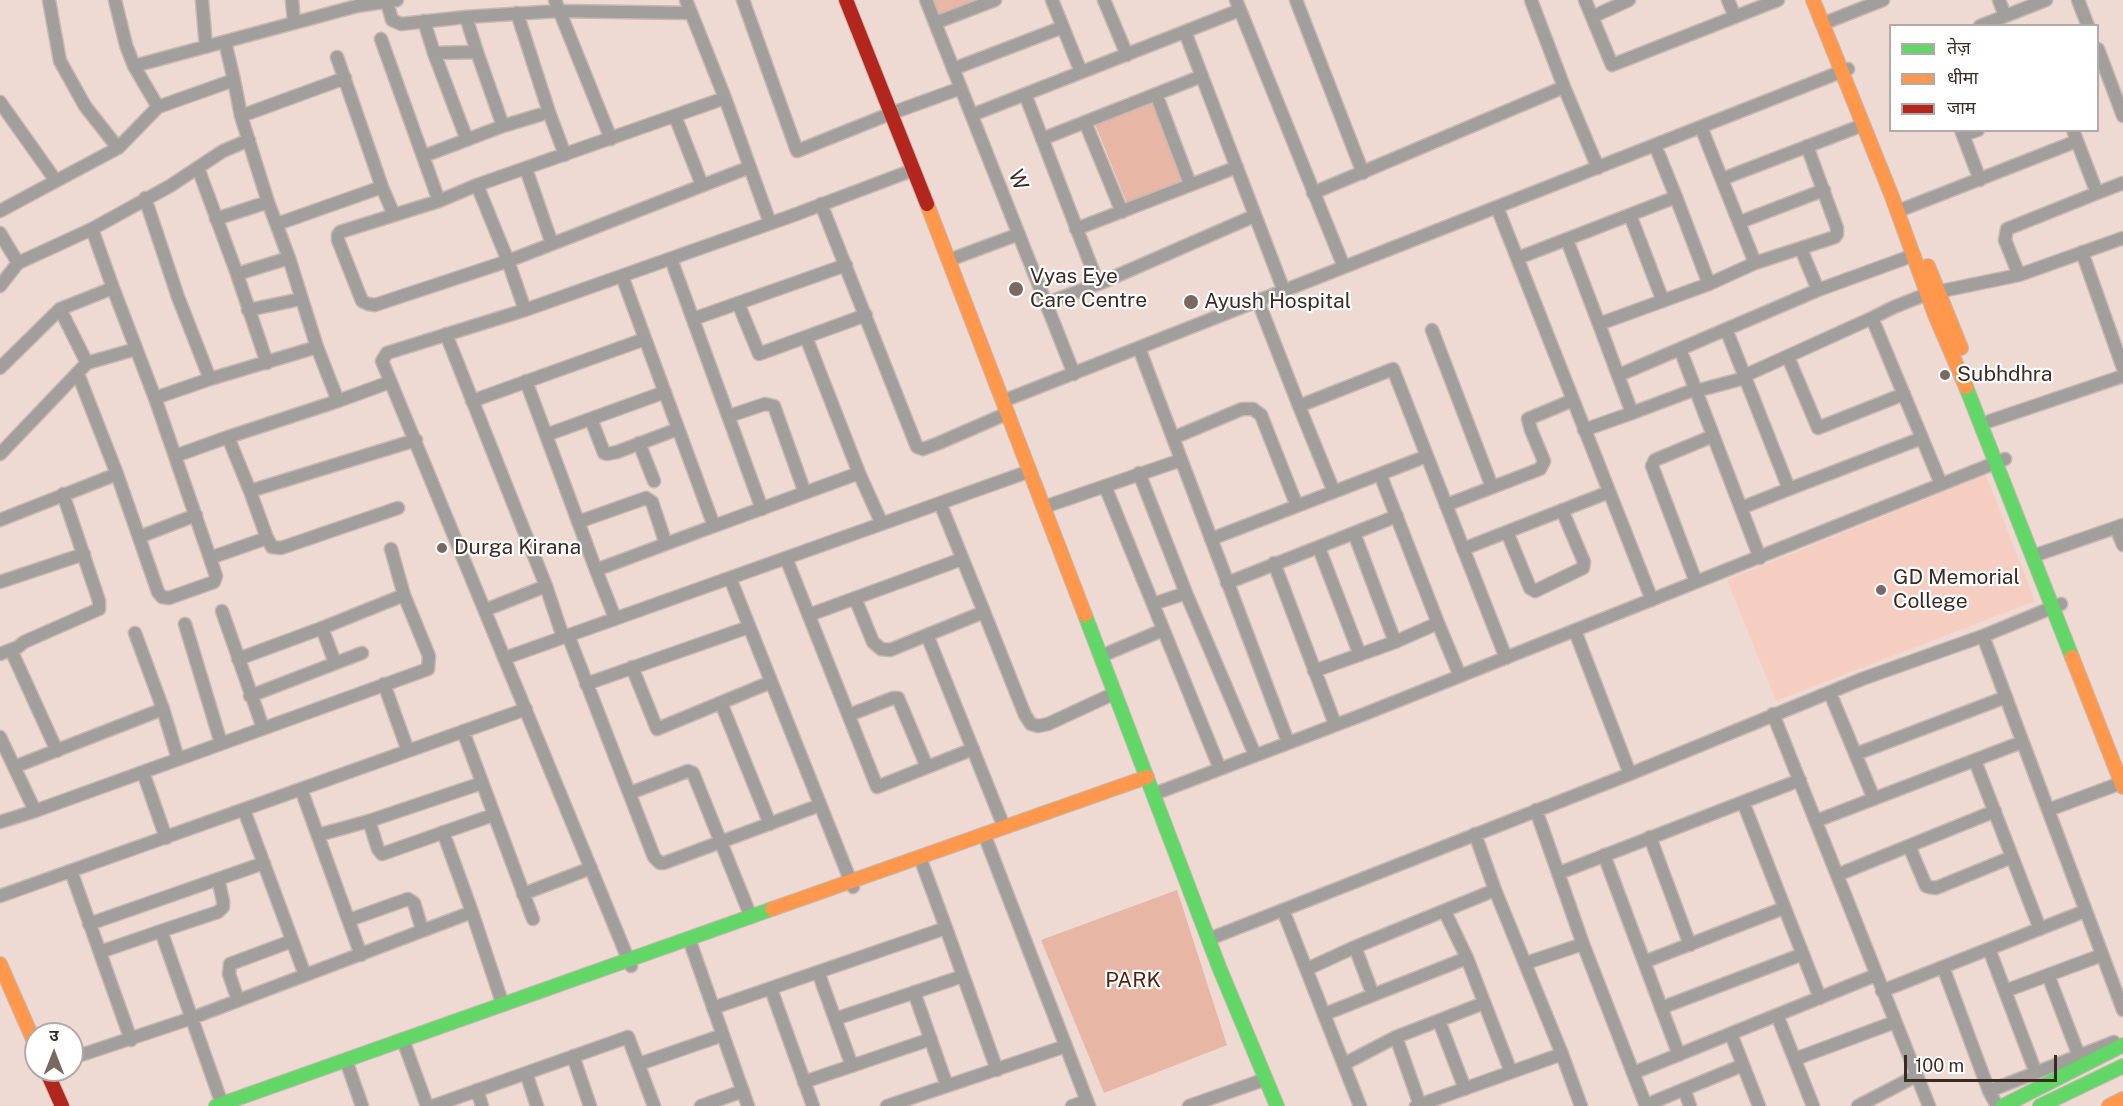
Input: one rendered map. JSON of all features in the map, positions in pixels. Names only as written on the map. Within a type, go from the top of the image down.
[{"type":"main road","points":[[846,0],[1006,407],[1209,939],[1277,1106]]},
{"type":"main road","points":[[1813,0],[1826,22],[1902,210],[2057,606],[2122,785]]},
{"type":"main road","points":[[1823,0],[1826,22]]},
{"type":"main road","points":[[1845,70],[1863,125],[1902,210],[1914,255],[1990,421],[2000,460]]},
{"type":"main road","points":[[2057,606],[2123,762]]},
{"type":"main road","points":[[690,942],[751,917],[922,863],[1004,827],[1150,784]]},
{"type":"main road","points":[[225,1105],[985,837],[1150,784]]},
{"type":"main road","points":[[225,1105],[348,1066],[503,1005],[631,963]]},
{"type":"main road","points":[[0,964],[25,1022]]},
{"type":"main road","points":[[2003,1106],[2123,1045]]},
{"type":"main road","points":[[2040,1106],[2123,1066]]},
{"type":"main road","points":[[51,1082],[62,1106]]},
{"type":"main road","points":[[2109,1106],[2123,1099]]},
{"type":"street","points":[[49,0],[60,62],[85,106],[118,148]]},
{"type":"street","points":[[116,0],[126,45],[134,66],[158,107]]},
{"type":"street","points":[[202,0],[206,47]]},
{"type":"street","points":[[292,0],[294,22]]},
{"type":"street","points":[[686,0],[725,98],[770,223]]},
{"type":"street","points":[[743,0],[798,151],[891,113],[961,88]]},
{"type":"street","name":"W","points":[[926,0],[1074,374]]},
{"type":"street","points":[[935,23],[995,0]]},
{"type":"street","points":[[1052,0],[1082,72]]},
{"type":"street","points":[[1104,0],[1127,55]]},
{"type":"street","points":[[1296,0],[1363,173]]},
{"type":"street","points":[[1531,0],[1598,168]]},
{"type":"street","points":[[1585,0],[1612,65],[1778,0]]},
{"type":"street","points":[[1592,17],[1629,0]]},
{"type":"street","points":[[1728,0],[1735,17]]},
{"type":"street","points":[[1826,22],[1883,0]]},
{"type":"street","points":[[1999,0],[2005,16]]},
{"type":"street","points":[[1985,24],[2046,0]]},
{"type":"street","points":[[2078,0],[2087,24]]},
{"type":"street","points":[[134,66],[356,3],[392,1],[392,20],[397,24],[517,13],[556,5],[690,13]]},
{"type":"street","points":[[556,5],[611,139]]},
{"type":"street","points":[[972,115],[1185,32],[1238,5],[1344,267]]},
{"type":"street","points":[[517,13],[565,155]]},
{"type":"street","points":[[466,17],[502,126]]},
{"type":"street","points":[[424,21],[467,140]]},
{"type":"street","points":[[953,69],[1063,27]]},
{"type":"street","points":[[1185,32],[1284,291]]},
{"type":"street","points":[[381,39],[440,201]]},
{"type":"street","points":[[225,42],[241,116],[268,202],[338,401]]},
{"type":"street","points":[[434,53],[477,52]]},
{"type":"street","points":[[2099,53],[2119,92],[2123,116]]},
{"type":"street","points":[[337,57],[394,215]]},
{"type":"street","points":[[821,204],[919,448],[923,449],[1074,374],[1845,70]]},
{"type":"street","points":[[1042,138],[1202,76]]},
{"type":"street","points":[[241,116],[345,78]]},
{"type":"street","points":[[0,211],[118,148],[158,107],[234,80]]},
{"type":"street","points":[[1313,193],[1564,87]]},
{"type":"street","points":[[1025,94],[1098,284]]},
{"type":"street","points":[[1156,94],[1190,184]]},
{"type":"street","points":[[725,98],[440,201],[340,232],[338,240],[362,301],[375,305],[508,261],[750,166]]},
{"type":"street","points":[[0,102],[56,181]]},
{"type":"street","points":[[424,156],[502,126],[549,112]]},
{"type":"street","points":[[675,116],[702,185]]},
{"type":"street","points":[[1085,122],[1122,212]]},
{"type":"street","points":[[1722,179],[1863,125]]},
{"type":"street","points":[[1701,127],[1755,263]]},
{"type":"street","points":[[1962,133],[1980,180]]},
{"type":"street","points":[[1902,210],[1980,180],[2075,136],[2097,193]]},
{"type":"street","points":[[0,286],[18,263],[92,229],[198,168],[223,151],[249,140]]},
{"type":"street","points":[[1655,145],[1709,284]]},
{"type":"street","points":[[1599,324],[1709,284],[1755,263],[1835,237],[1837,228],[1807,146]]},
{"type":"street","points":[[1076,229],[1237,167]]},
{"type":"street","points":[[198,168],[267,363]]},
{"type":"street","points":[[526,169],[552,244]]},
{"type":"street","points":[[631,963],[382,361],[387,353],[525,310],[914,170]]},
{"type":"street","points":[[2019,275],[2005,240],[2007,229],[2123,183]]},
{"type":"street","points":[[477,186],[508,261],[525,310]]},
{"type":"street","points":[[277,224],[382,187]]},
{"type":"street","points":[[1740,222],[1824,190]]},
{"type":"street","points":[[146,198],[178,297],[210,379]]},
{"type":"street","points":[[1518,258],[1676,198]]},
{"type":"street","points":[[216,219],[268,202]]},
{"type":"street","points":[[1497,207],[1652,600]]},
{"type":"street","points":[[1629,215],[1663,301]]},
{"type":"street","points":[[1047,303],[1098,284],[1254,216]]},
{"type":"street","points":[[78,374],[117,474],[158,592],[162,597],[169,598],[214,582],[216,576],[196,515],[92,229]]},
{"type":"street","points":[[0,233],[18,263]]},
{"type":"street","points":[[948,260],[1019,234]]},
{"type":"street","points":[[1584,430],[1696,390],[1744,377],[1894,307],[1933,293],[2019,275],[2123,238]]},
{"type":"street","points":[[1567,240],[1632,413]]},
{"type":"street","points":[[1801,249],[1818,290]]},
{"type":"street","points":[[2082,252],[2123,368]]},
{"type":"street","points":[[1619,375],[1818,290],[1914,255]]},
{"type":"street","points":[[237,273],[289,258]]},
{"type":"street","points":[[671,259],[762,508]]},
{"type":"street","points":[[693,319],[846,265]]},
{"type":"street","points":[[622,276],[714,526]]},
{"type":"street","points":[[0,368],[60,309],[113,288]]},
{"type":"street","points":[[248,310],[301,299]]},
{"type":"street","points":[[1258,301],[1334,492]]},
{"type":"street","points":[[738,303],[759,354],[866,315]]},
{"type":"street","points":[[60,309],[87,363]]},
{"type":"street","points":[[1872,318],[1941,484]]},
{"type":"street","points":[[1726,329],[1789,489]]},
{"type":"street","points":[[1432,330],[1492,488]]},
{"type":"street","points":[[446,334],[654,858],[664,863],[820,805]]},
{"type":"street","points":[[806,337],[859,473],[882,524]]},
{"type":"street","points":[[472,401],[645,339]]},
{"type":"street","points":[[155,398],[317,346]]},
{"type":"street","points":[[1139,348],[1288,742]]},
{"type":"street","points":[[0,454],[87,363],[136,349]]},
{"type":"street","points":[[1680,349],[1760,558]]},
{"type":"street","points":[[1788,357],[1818,428],[1905,394]]},
{"type":"street","points":[[1299,406],[1392,369],[1506,658]]},
{"type":"street","points":[[1990,421],[2123,376]]},
{"type":"street","points":[[526,381],[615,618]]},
{"type":"street","points":[[175,456],[390,382]]},
{"type":"street","points":[[546,435],[665,392]]},
{"type":"street","points":[[1446,505],[1542,466],[1544,461],[1528,419],[1573,400]]},
{"type":"street","points":[[729,416],[765,404],[774,406],[805,493]]},
{"type":"street","points":[[1173,438],[1242,409],[1253,409],[1261,415],[1297,506]]},
{"type":"street","points":[[591,419],[604,453],[617,452],[678,429]]},
{"type":"street","points":[[1695,582],[1652,466],[1654,460],[1713,436]]},
{"type":"street","points":[[228,437],[272,547],[281,548],[398,508]]},
{"type":"street","points":[[1741,508],[1922,438]]},
{"type":"street","points":[[250,491],[416,440]]},
{"type":"street","points":[[639,443],[654,481]]},
{"type":"street","points":[[1211,540],[1427,456]]},
{"type":"street","points":[[1044,507],[1181,460]]},
{"type":"street","points":[[1150,784],[1220,769],[1760,558],[2000,460]]},
{"type":"street","points":[[505,658],[1030,471]]},
{"type":"street","points":[[596,570],[859,473]]},
{"type":"street","points":[[1139,473],[1186,593],[1255,755]]},
{"type":"street","points":[[0,520],[117,474]]},
{"type":"street","points":[[1380,474],[1461,676]]},
{"type":"street","points":[[1105,486],[1220,769]]},
{"type":"street","points":[[1463,549],[1609,492]]},
{"type":"street","points":[[57,751],[5,652],[99,609],[99,601],[63,494]]},
{"type":"street","points":[[578,522],[646,498],[652,502],[666,544]]},
{"type":"street","points":[[940,504],[1025,715],[1031,724],[1038,726],[1048,724],[1115,693]]},
{"type":"street","points":[[1507,532],[1530,588],[1535,591],[1584,568],[1584,562],[1562,510]]},
{"type":"street","points":[[139,537],[196,515]]},
{"type":"street","points":[[1227,583],[1397,516]]},
{"type":"street","points":[[2037,555],[2119,526],[2123,545]]},
{"type":"street","points":[[1354,533],[1395,642]]},
{"type":"street","points":[[210,558],[267,538]]},
{"type":"street","points":[[1319,548],[1360,655]]},
{"type":"street","points":[[0,822],[428,669],[429,656],[404,595],[392,549]]},
{"type":"street","points":[[0,582],[84,554]]},
{"type":"street","points":[[786,558],[877,787],[973,749]]},
{"type":"street","points":[[809,615],[962,559]]},
{"type":"street","points":[[1274,563],[1335,724]]},
{"type":"street","points":[[730,578],[852,885]]},
{"type":"street","points":[[485,610],[546,586]]},
{"type":"street","points":[[1153,603],[1186,593]]},
{"type":"street","points":[[238,659],[404,595]]},
{"type":"street","points":[[855,598],[873,642],[881,649],[890,650],[984,612]]},
{"type":"street","points":[[1209,939],[1629,774],[1862,679],[1983,636],[2057,606]]},
{"type":"street","points":[[222,611],[263,728]]},
{"type":"street","points":[[1314,671],[1395,642],[1438,623]]},
{"type":"street","points":[[185,624],[221,743]]},
{"type":"street","points":[[322,627],[335,663]]},
{"type":"street","points":[[586,684],[749,627]]},
{"type":"street","points":[[1101,656],[1163,630]]},
{"type":"street","points":[[1575,631],[1629,774]]},
{"type":"street","points":[[135,633],[178,759]]},
{"type":"street","points":[[927,635],[1004,827]]},
{"type":"street","points":[[1983,636],[2123,1010]]},
{"type":"street","points":[[250,696],[362,653]]},
{"type":"street","points":[[632,667],[657,729],[771,682]]},
{"type":"street","points":[[384,684],[408,751]]},
{"type":"street","points":[[1830,693],[1874,799]]},
{"type":"street","points":[[1856,754],[2006,697]]},
{"type":"street","points":[[849,715],[898,698],[927,767]]},
{"type":"street","points":[[721,703],[770,824]]},
{"type":"street","points":[[14,767],[162,709]]},
{"type":"street","points":[[0,896],[526,709]]},
{"type":"street","points":[[1773,714],[1929,1106]]},
{"type":"street","points":[[463,731],[533,919]]},
{"type":"street","points":[[0,737],[35,811]]},
{"type":"street","points":[[1816,822],[2022,742]]},
{"type":"street","points":[[1975,761],[2040,929]]},
{"type":"street","points":[[630,793],[688,771],[693,773],[751,917]]},
{"type":"street","points":[[143,772],[166,838]]},
{"type":"street","points":[[1559,873],[1800,780]]},
{"type":"street","points":[[318,835],[369,821],[482,783]]},
{"type":"street","points":[[2048,810],[2122,785]]},
{"type":"street","points":[[301,789],[361,955]]},
{"type":"street","points":[[1743,802],[1820,998]]},
{"type":"street","points":[[244,810],[304,975]]},
{"type":"street","points":[[1536,810],[1583,944],[1646,1105],[1743,1065]]},
{"type":"street","points":[[1837,875],[1995,811]]},
{"type":"street","points":[[369,821],[378,849],[382,854],[493,815]]},
{"type":"street","points":[[443,832],[503,1005]]},
{"type":"street","points":[[1475,834],[1495,890],[1562,1054],[1580,1106]]},
{"type":"street","points":[[985,837],[1088,1103],[1072,1106]]},
{"type":"street","points":[[1650,837],[1690,945]]},
{"type":"street","points":[[1909,846],[1926,886],[1936,888],[2012,857]]},
{"type":"street","points":[[1604,855],[1679,1054]]},
{"type":"street","points":[[89,924],[264,863]]},
{"type":"street","points":[[922,863],[997,1070]]},
{"type":"street","points":[[523,894],[591,868]]},
{"type":"street","points":[[71,871],[130,1040]]},
{"type":"street","points":[[100,952],[218,912],[223,907],[223,901],[218,879]]},
{"type":"street","points":[[1307,969],[1495,890]]},
{"type":"street","points":[[349,920],[408,899],[414,903],[422,929]]},
{"type":"street","points":[[1644,962],[1784,908]]},
{"type":"street","points":[[1283,910],[1360,1106]]},
{"type":"street","points":[[1882,991],[2085,911]]},
{"type":"street","points":[[84,1054],[192,1018],[361,955],[422,929],[472,912]]},
{"type":"street","points":[[1445,912],[1467,957],[1511,1072]]},
{"type":"street","points":[[714,1008],[946,928]]},
{"type":"street","points":[[161,932],[225,1105]]},
{"type":"street","points":[[238,1000],[228,974],[230,964],[292,941]]},
{"type":"street","points":[[690,942],[748,1106]]},
{"type":"street","points":[[1526,963],[1583,944]]},
{"type":"street","points":[[1355,947],[1373,994]]},
{"type":"street","points":[[1989,949],[2036,1073]]},
{"type":"street","points":[[1661,1008],[1803,954]]},
{"type":"street","points":[[2005,991],[2102,955]]},
{"type":"street","points":[[1325,1014],[1467,957]]},
{"type":"street","points":[[1943,967],[1989,1091],[1997,1106]]},
{"type":"street","points":[[818,972],[852,1066]]},
{"type":"street","points":[[1633,1073],[1876,975]]},
{"type":"street","points":[[2048,975],[2079,1056]]},
{"type":"street","points":[[835,1018],[963,976]]},
{"type":"street","points":[[771,989],[813,1106]]},
{"type":"street","points":[[914,992],[947,1086]]},
{"type":"street","points":[[1344,1064],[1396,1037],[1484,1003]]},
{"type":"street","points":[[1777,1015],[1813,1106]]},
{"type":"street","points":[[1438,1021],[1465,1089]]},
{"type":"street","points":[[1795,1059],[1894,1022]]},
{"type":"street","points":[[1731,1034],[1759,1106]]},
{"type":"street","points":[[639,1064],[723,1035]]},
{"type":"street","points":[[433,1106],[628,1037],[654,1106]]},
{"type":"street","points":[[1396,1037],[1418,1105],[1562,1054]]},
{"type":"street","points":[[804,1082],[931,1039]]},
{"type":"street","points":[[1989,1091],[2123,1039]]},
{"type":"street","points":[[405,1043],[427,1106]]},
{"type":"street","points":[[887,1106],[1066,1046]]},
{"type":"street","points":[[573,1056],[590,1106]]},
{"type":"street","points":[[348,1066],[362,1106]]},
{"type":"street","points":[[526,1073],[537,1106]]},
{"type":"street","points":[[1858,1106],[1916,1076]]},
{"type":"street","points":[[1189,1106],[1211,1102],[1266,1079]]},
{"type":"street","points":[[1684,1089],[1690,1106]]},
{"type":"street","points":[[477,1090],[482,1106]]},
{"type":"street","points":[[701,1106],[743,1091]]},
{"type":"shaded area","name":"GD Memorial College","points":[[1986,475],[2035,601],[1776,701],[1727,580]]},
{"type":"green space","points":[[931,0],[981,0],[938,16]]},
{"type":"green space","points":[[1153,102],[1185,184],[1128,206],[1095,124]]},
{"type":"green space","name":"PARK","points":[[1177,890],[1227,1045],[1104,1093],[1041,940]]},
{"type":"traffic: fast","points":[[1966,387],[2072,657]]},
{"type":"traffic: fast","points":[[1085,615],[1219,967],[1277,1106]]},
{"type":"traffic: fast","points":[[216,1106],[772,909]]},
{"type":"traffic: fast","points":[[2003,1106],[2123,1045]]},
{"type":"traffic: fast","points":[[2040,1106],[2123,1066]]},
{"type":"traffic: slow","points":[[1813,0],[1891,194],[1935,315],[1966,387]]},
{"type":"traffic: slow","points":[[927,204],[1085,615]]},
{"type":"traffic: slow","points":[[1928,266],[1961,348]]},
{"type":"traffic: slow","points":[[2072,657],[2123,787]]},
{"type":"traffic: slow","points":[[772,909],[1147,777]]},
{"type":"traffic: slow","points":[[0,964],[25,1022]]},
{"type":"traffic: slow","points":[[2109,1106],[2123,1099]]},
{"type":"traffic: jam","points":[[846,0],[927,204]]},
{"type":"traffic: jam","points":[[51,1082],[62,1106]]},
{"type":"place","name":"Vyas Eye Care Centre","points":[[1016,289]]},
{"type":"place","name":"Ayush Hospital","points":[[1191,302]]},
{"type":"place","name":"Subhdhra","points":[[1945,375]]},
{"type":"place","name":"Durga Kirana","points":[[442,548]]},
{"type":"place","name":"GD Memorial College","points":[[1881,590]]}]
